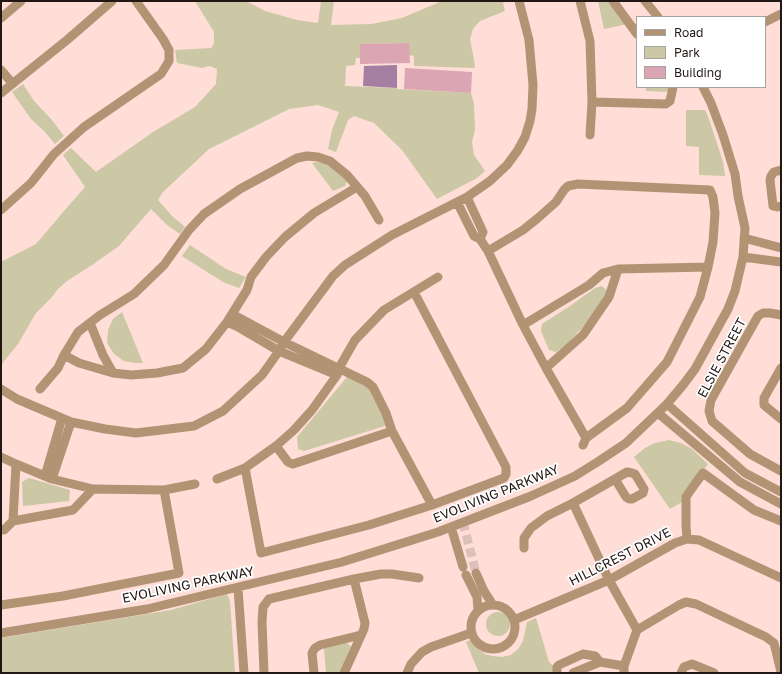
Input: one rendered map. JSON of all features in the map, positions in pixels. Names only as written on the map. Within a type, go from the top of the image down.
[{"type":"street","points":[[1,18],[21,1]]},
{"type":"street","points":[[2,90],[67,40],[112,1]]},
{"type":"street","points":[[1,210],[31,183],[54,154],[84,127],[161,74],[169,61],[169,50],[136,1]]},
{"type":"street","points":[[1,389],[17,399],[66,420],[105,429],[136,433],[194,426],[223,412],[262,375],[284,342],[333,276],[345,265],[392,236],[457,202],[490,181],[507,164],[518,150],[525,137],[530,121],[533,84],[529,40],[519,1]]},
{"type":"street","points":[[580,1],[590,41],[592,102],[590,135]]},
{"type":"street","points":[[613,1],[636,33]]},
{"type":"street","points":[[645,1],[657,16]]},
{"type":"street","points":[[766,22],[781,14]]},
{"type":"street","points":[[1,70],[12,83]]},
{"type":"street","points":[[592,102],[666,104],[670,101],[673,88]]},
{"type":"street","name":"EVOLIVING PARKWAY","points":[[1,633],[147,609],[342,562],[451,527],[531,496],[575,476],[620,447],[667,404],[695,369],[728,310],[735,291],[743,258],[745,228],[734,174],[723,135],[704,88]]},
{"type":"street","points":[[40,390],[58,368],[78,332],[100,315],[134,294],[164,265],[184,236],[204,214],[240,189],[297,158],[307,156],[318,157],[330,161],[347,174],[365,196],[379,220]]},
{"type":"street","points":[[781,170],[774,172],[770,180],[773,206],[781,206]]},
{"type":"street","points":[[457,202],[474,236],[480,239],[488,250],[522,325],[584,441],[627,408],[667,362],[700,297],[714,242],[715,213],[713,197],[710,190],[705,189],[578,184],[568,186],[556,202],[538,218],[522,230],[488,250]]},
{"type":"street","points":[[64,355],[79,363],[113,373],[131,376],[183,368],[206,349],[227,322],[247,290],[251,278],[266,257],[285,237],[314,213],[357,187]]},
{"type":"street","points":[[467,196],[483,232],[480,239]]},
{"type":"street","points":[[744,238],[781,248]]},
{"type":"street","points":[[743,258],[781,262]]},
{"type":"street","points":[[522,325],[589,285],[603,273],[618,269],[708,267]]},
{"type":"street","points":[[546,368],[583,335],[609,297],[618,269]]},
{"type":"street","points":[[217,479],[245,468],[276,446],[294,430],[312,410],[338,372],[355,340],[384,310],[438,278]]},
{"type":"street","points":[[245,468],[261,553],[369,525],[432,505],[504,478],[506,474],[506,467],[414,292]]},
{"type":"street","name":"ELSIE STREET","points":[[781,315],[763,313],[758,316],[711,400],[709,412],[712,421],[750,454],[781,471]]},
{"type":"street","points":[[232,314],[338,372]]},
{"type":"street","points":[[227,322],[279,351],[367,382],[373,388],[386,413],[392,431],[432,505]]},
{"type":"street","points":[[90,323],[103,355],[113,373]]},
{"type":"street","points":[[781,368],[764,398],[764,405],[781,419]]},
{"type":"street","points":[[667,404],[745,473],[781,492]]},
{"type":"street","points":[[658,413],[740,482],[781,504]]},
{"type":"street","points":[[49,477],[66,420]]},
{"type":"street","points":[[276,446],[288,462],[293,464],[392,431]]},
{"type":"street","points":[[688,539],[686,525],[686,497],[703,473],[722,453]]},
{"type":"street","points":[[1,457],[49,477],[93,489],[164,490],[195,484]]},
{"type":"street","points":[[13,521],[16,464]]},
{"type":"street","points":[[703,473],[754,510],[781,521]]},
{"type":"street","points":[[524,548],[524,538],[531,528],[547,516],[615,479]]},
{"type":"street","points":[[4,530],[13,521],[73,510],[93,489]]},
{"type":"street","points":[[1,605],[63,596],[180,573],[164,490]]},
{"type":"street","points":[[573,503],[609,580],[637,630]]},
{"type":"street","points":[[451,527],[465,571],[477,597],[478,610]]},
{"type":"street","name":"HILLCREST DRIVE","points":[[514,620],[609,580],[675,543],[688,539],[700,540],[781,578]]},
{"type":"street","points":[[476,573],[484,591],[493,605]]},
{"type":"street","points":[[264,673],[262,622],[263,606],[269,599],[381,574],[419,578]]},
{"type":"street","points":[[344,673],[364,629],[365,623],[354,579]]},
{"type":"street","points":[[238,588],[244,673]]},
{"type":"street","points":[[557,673],[557,667],[559,665],[584,654],[595,656],[600,662],[624,669],[637,630],[686,602],[696,604],[766,637],[774,643],[781,672]]},
{"type":"street","points":[[493,605],[504,608],[508,611],[514,620],[515,626],[513,636],[507,645],[496,650],[485,649],[480,646],[473,638],[470,623],[478,610],[493,605]]},
{"type":"street","points":[[407,673],[411,664],[422,652],[431,647],[471,633]]},
{"type":"street","points":[[314,673],[312,653],[315,648],[320,645],[361,635]]},
{"type":"street","points":[[573,673],[600,662]]},
{"type":"street","points":[[681,673],[684,667],[692,664],[714,673]]},
{"type":"green space","points":[[195,1],[246,1],[265,11],[297,20],[318,23],[321,1],[334,1],[331,25],[371,24],[402,18],[442,1],[508,1],[503,3],[505,11],[480,21],[473,29],[470,39],[475,68],[414,66],[414,56],[409,55],[409,43],[360,44],[360,58],[356,58],[355,65],[346,66],[345,86],[471,93],[474,103],[475,130],[472,142],[474,155],[485,171],[477,178],[437,199],[402,150],[374,123],[354,116],[348,120],[336,152],[328,149],[332,130],[339,112],[318,105],[289,109],[209,149],[163,192],[158,200],[172,216],[185,227],[180,234],[167,225],[151,209],[119,246],[67,281],[58,289],[36,313],[18,344],[1,365],[1,262],[36,244],[85,187],[63,155],[71,148],[96,172],[153,132],[195,107],[216,84],[217,69],[210,66],[202,68],[177,63],[175,50],[211,48],[214,44],[214,32]]},
{"type":"green space","points":[[598,1],[611,1],[628,24],[604,29]]},
{"type":"green space","points":[[23,84],[34,101],[52,120],[64,136],[55,144],[31,119],[12,92]]},
{"type":"green space","points":[[646,88],[671,88],[666,92],[646,91]]},
{"type":"green space","points":[[686,110],[705,110],[723,162],[725,176],[699,175],[699,147],[686,146]]},
{"type":"green space","points":[[317,162],[330,166],[347,179],[345,186],[333,191],[312,163]]},
{"type":"green space","points":[[190,245],[226,269],[246,277],[239,288],[223,282],[182,256]]},
{"type":"green space","points":[[602,286],[607,291],[605,296],[583,327],[567,344],[556,352],[549,350],[541,331],[542,324],[595,288]]},
{"type":"green space","points":[[122,312],[143,363],[124,361],[114,354],[107,343],[108,330],[113,319]]},
{"type":"green space","points":[[347,377],[372,387],[388,423],[385,426],[304,451],[298,449],[297,437]]},
{"type":"green space","points":[[669,440],[681,443],[692,449],[708,464],[694,483],[687,499],[670,509],[634,457],[645,448],[655,443]]},
{"type":"green space","points":[[29,478],[70,490],[69,501],[23,506],[22,482]]},
{"type":"green space","points":[[227,594],[230,601],[235,673],[1,673],[1,638],[171,610]]},
{"type":"green space","points":[[498,612],[507,615],[510,624],[507,633],[498,636],[489,633],[486,624],[489,615]]},
{"type":"green space","points":[[536,618],[549,662],[555,667],[558,673],[479,673],[466,642],[472,639],[478,649],[485,654],[502,657],[511,655],[518,649],[523,641],[527,622]]},
{"type":"green space","points":[[345,642],[351,646],[341,673],[326,673],[324,648]]},
{"type":"shaded area","points":[[397,65],[397,88],[363,86],[364,66]]},
{"type":"building","points":[[409,43],[410,63],[360,64],[360,44]]},
{"type":"building","points":[[405,68],[472,72],[471,93],[404,89]]},
{"type":"tunnel","points":[[463,522],[476,573]]}]
